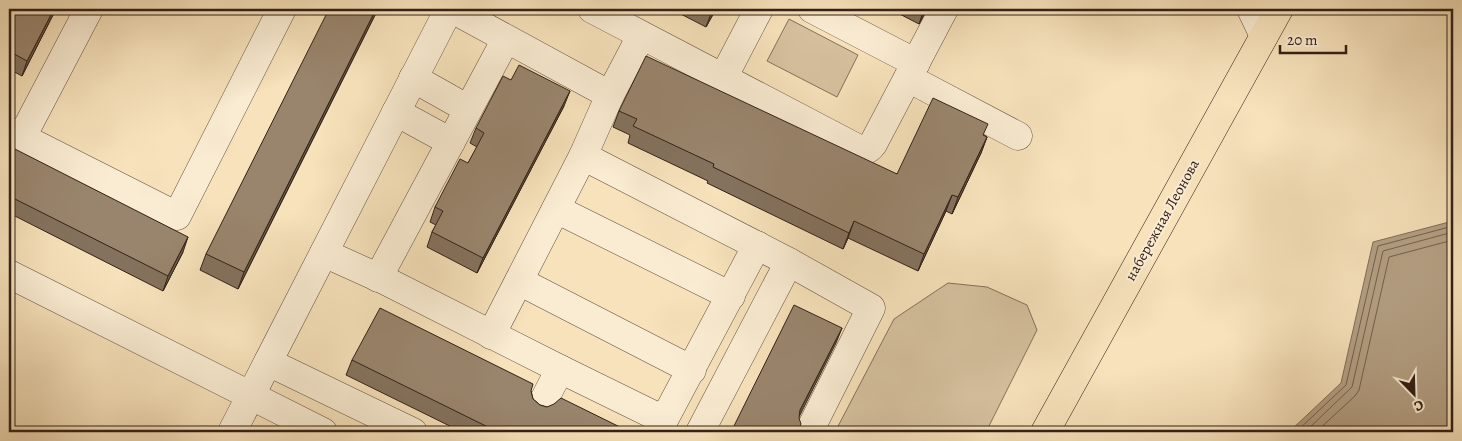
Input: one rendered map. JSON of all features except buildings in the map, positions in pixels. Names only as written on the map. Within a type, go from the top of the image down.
[{"type":"main road","name":"набережная Леонова","points":[[1045,432],[1279,9]]},
{"type":"street","points":[[89,9],[15,134],[177,216],[282,9]]},
{"type":"street","points":[[232,432],[451,9],[610,95]]},
{"type":"street","points":[[592,9],[865,151],[870,149],[873,144],[944,9]]},
{"type":"street","points":[[723,78],[759,9]]},
{"type":"street","points":[[812,9],[1018,136]]},
{"type":"street","points":[[1251,9],[1264,36]]},
{"type":"street","points":[[491,335],[583,156],[610,95],[641,36]]},
{"type":"street","points":[[378,278],[506,39]]},
{"type":"street","points":[[414,78],[468,110]]},
{"type":"street","points":[[396,112],[451,142]]},
{"type":"street","points":[[583,156],[757,245],[871,308],[809,432]]},
{"type":"street","points":[[556,209],[731,296]]},
{"type":"street","points":[[324,253],[664,420],[757,245]]},
{"type":"street","points":[[700,432],[789,262]]},
{"type":"street","points":[[9,274],[323,432]]},
{"type":"street","points":[[519,281],[692,370]]},
{"type":"street","points":[[268,362],[413,432]]},
{"type":"street","points":[[541,406],[560,369]]},
{"type":"shaded area","points":[[789,19],[858,55],[837,97],[767,61]]},
{"type":"shaded area","points":[[948,283],[987,287],[1027,305],[1037,330],[986,432],[835,432],[894,319]]},
{"type":"water","points":[[1453,221],[1453,432],[1289,432],[1341,383],[1373,242]]}]
